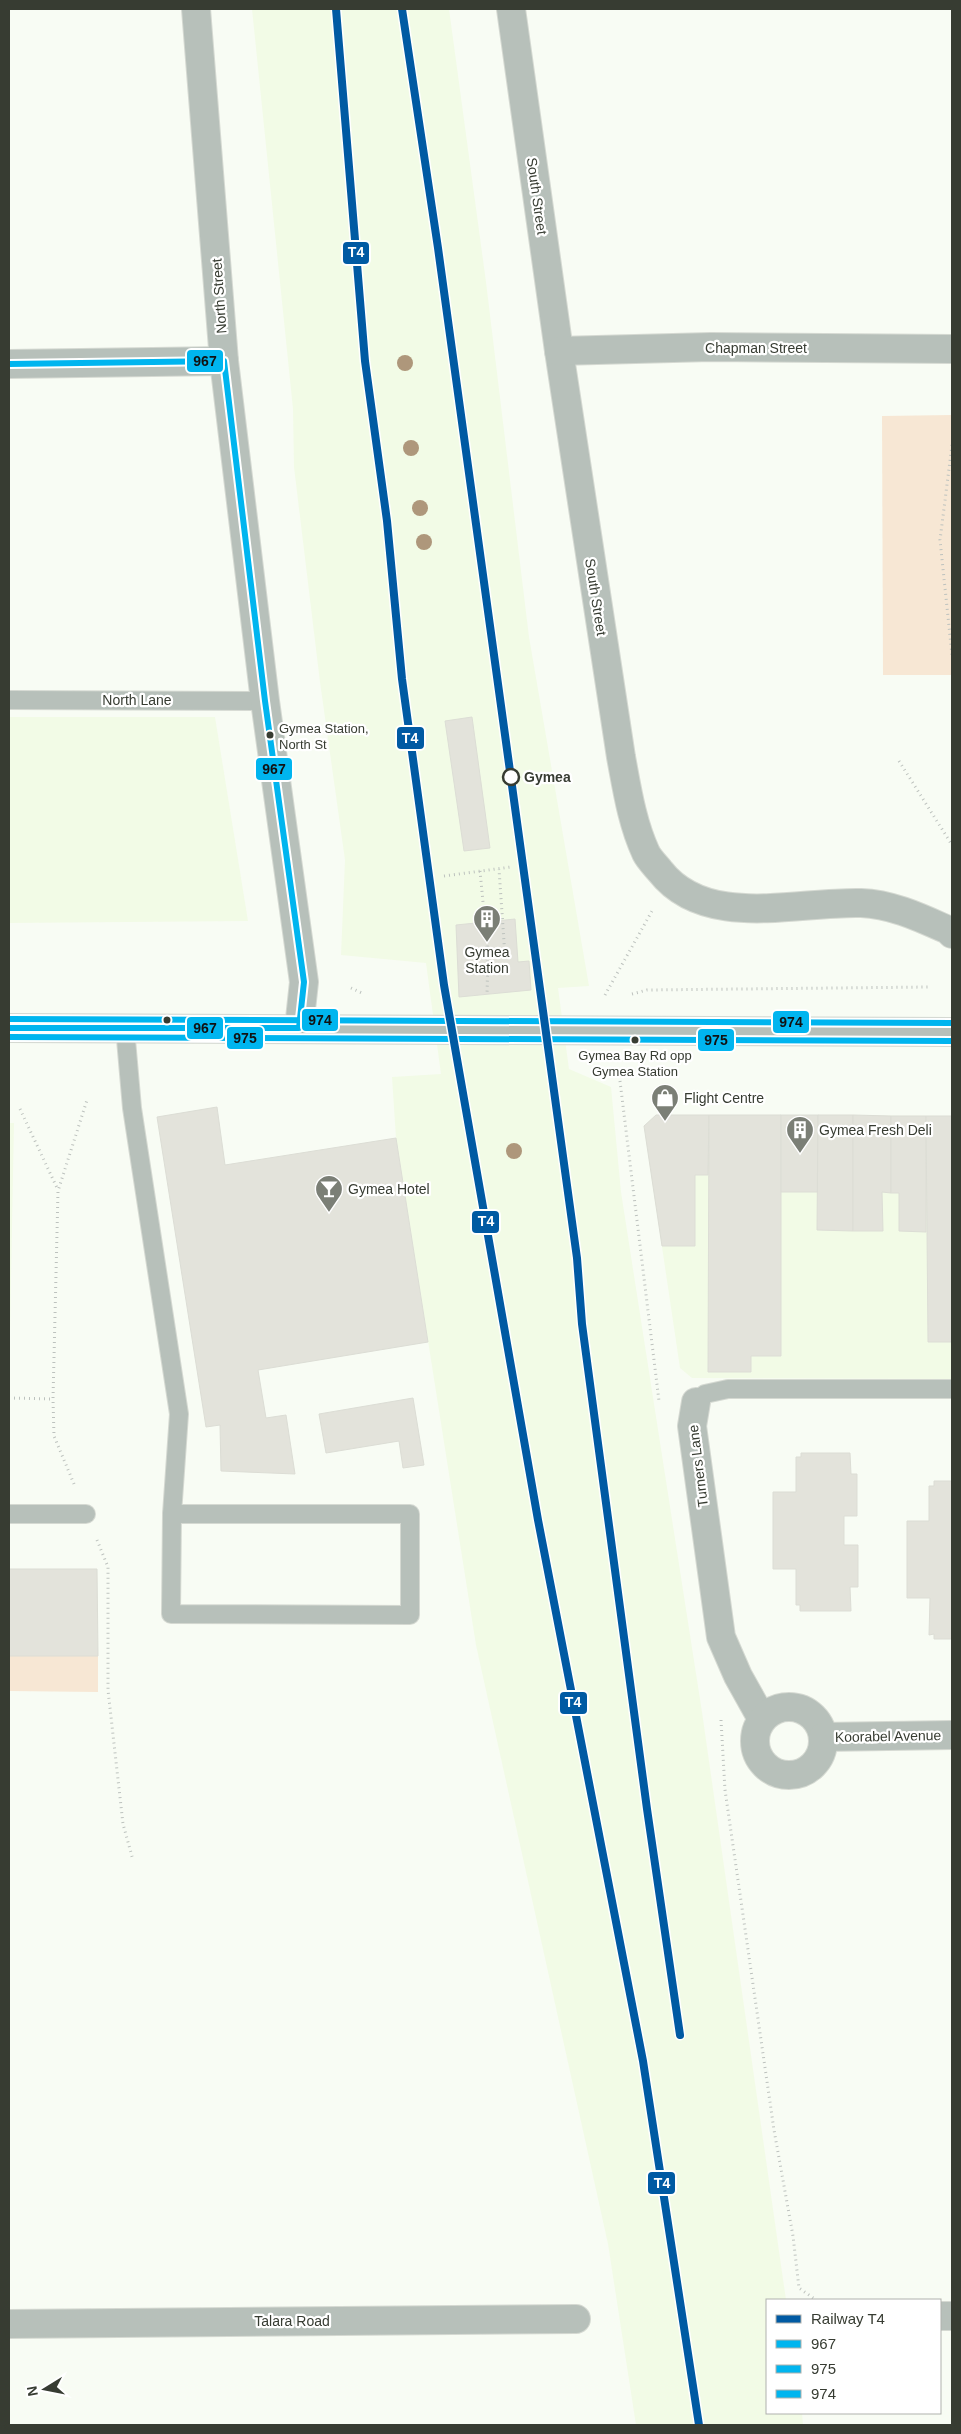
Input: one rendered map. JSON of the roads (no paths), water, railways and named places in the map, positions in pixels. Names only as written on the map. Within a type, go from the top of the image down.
[{"type":"street","name":"North Street","points":[[196,9],[224,362],[265,701],[304,982],[299,1028]]},
{"type":"street","name":"South Street","points":[[511,9],[559,351],[621,757],[633,815],[646,854],[668,882],[696,900],[731,907],[768,909],[862,903],[906,911],[948,930],[952,934]]},
{"type":"street","name":"Chapman Street","points":[[559,351],[710,347],[952,350]]},
{"type":"street","points":[[9,364],[224,362]]},
{"type":"street","points":[[9,1028],[952,1032]]},
{"type":"street","name":"Turners Lane","points":[[696,1402],[692,1426],[721,1636],[738,1676],[762,1719]]},
{"type":"street","points":[[784,1706],[798,1707],[810,1713],[819,1724],[823,1737],[822,1752],[815,1764],[804,1772],[791,1776],[778,1773],[766,1767],[758,1756],[754,1743],[756,1730],[762,1719],[772,1710],[784,1706]]},
{"type":"street","name":"Koorabel Avenue","points":[[823,1737],[952,1735]]},
{"type":"street","name":"Talara Road","points":[[9,2324],[576,2319]]},
{"type":"lane","name":"North Lane","points":[[9,700],[265,701]]},
{"type":"lane","points":[[125,1028],[132,1108],[179,1414],[172,1514],[171,1614],[410,1615],[410,1514],[172,1514]]},
{"type":"lane","name":"Turners Lane","points":[[696,1402],[705,1394],[728,1389],[952,1389]]},
{"type":"lane","points":[[9,1514],[86,1514]]},
{"type":"rail line","name":"T4","points":[[336,9],[365,361],[387,521],[402,679],[444,985],[538,1520],[643,2061],[699,2425]]},
{"type":"rail line","name":"T4","points":[[402,9],[438,248],[577,1258],[582,1324],[647,1809],[680,2035]]},
{"type":"place","name":"Gymea Station, North St","points":[[270,735]]},
{"type":"place","name":"Gymea","points":[[511,777]]},
{"type":"place","name":"Gymea Station","points":[[487,943]]},
{"type":"place","name":"Gymea Bay Rd opp Gymea Station","points":[[635,1040]]},
{"type":"place","name":"Flight Centre","points":[[665,1122]]},
{"type":"place","name":"Gymea Fresh Deli","points":[[800,1154]]},
{"type":"place","name":"Gymea Hotel","points":[[329,1213]]}]
